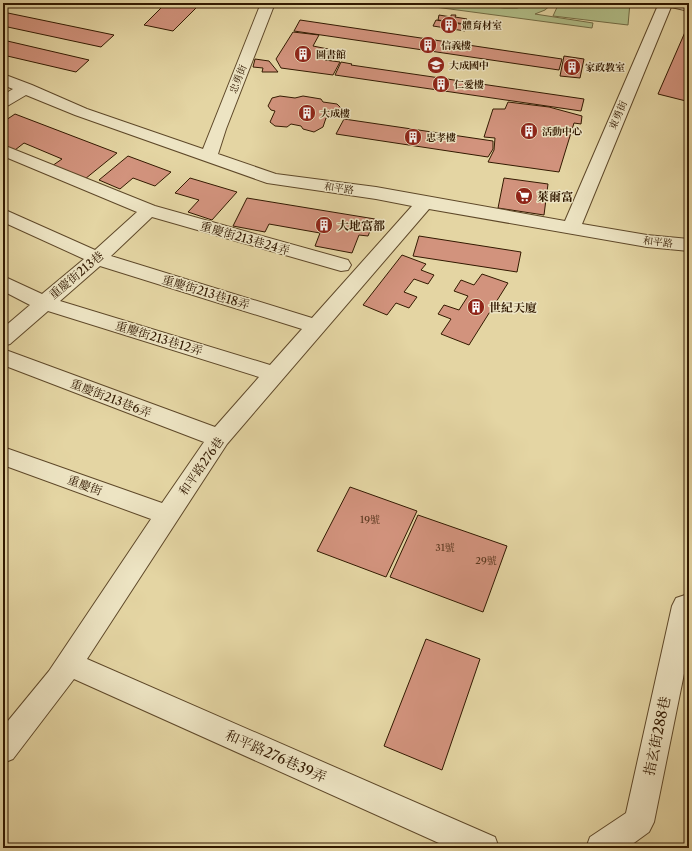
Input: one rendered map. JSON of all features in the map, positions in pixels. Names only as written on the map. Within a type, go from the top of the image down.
[{"type":"street","name":"忠勇街","points":[[209,156],[218,129],[268,3]]},
{"type":"street","name":"東勇街","points":[[571,228],[666,3]]},
{"type":"street","points":[[672,3],[689,7]]},
{"type":"street","name":"和平路","points":[[3,79],[81,112],[273,179],[376,193],[425,203],[647,241],[689,245]]},
{"type":"street","points":[[3,102],[26,88]]},
{"type":"street","name":"重慶街213巷24弄","points":[[3,150],[149,210],[341,265]]},
{"type":"street","name":"和平路276巷","points":[[3,749],[58,680],[167,515],[220,438],[316,326],[425,203]]},
{"type":"street","name":"重慶街213巷","points":[[3,339],[97,258],[149,210]]},
{"type":"street","name":"重慶街213巷18弄","points":[[3,216],[97,258],[316,326]]},
{"type":"street","name":"重慶街213巷12弄","points":[[3,283],[44,303],[275,374]]},
{"type":"street","name":"重慶街213巷6弄","points":[[3,357],[220,438]]},
{"type":"street","name":"重慶街","points":[[3,456],[167,515]]},
{"type":"street","name":"指玄街288巷","points":[[601,848],[639,822],[685,606]]},
{"type":"street","name":"和平路276巷39弄","points":[[68,664],[484,848]]},
{"type":"green space","points":[[405,3],[464,3],[504,8],[517,8],[535,3],[553,3],[545,10],[535,14],[593,23],[592,28]]},
{"type":"green space","points":[[559,3],[630,3],[628,25],[553,16]]},
{"type":"building","points":[[166,3],[201,3],[173,31],[144,25]]},
{"type":"building","points":[[3,12],[114,35],[101,47],[3,26]]},
{"type":"building","points":[[439,15],[451,17],[451,15],[456,15],[455,17],[467,19],[465,24],[438,20]]},
{"type":"building","name":"信義樓","points":[[300,20],[562,59],[559,70],[294,31]]},
{"type":"building","name":"體育材室","points":[[436,20],[466,25],[465,31],[433,26]]},
{"type":"building","points":[[689,23],[689,92],[686,101],[658,94]]},
{"type":"building","name":"圖書館","points":[[293,32],[319,35],[313,46],[328,49],[325,60],[340,62],[333,75],[281,68],[276,59]]},
{"type":"building","points":[[3,40],[89,60],[76,72],[3,55]]},
{"type":"building","name":"家政教室","points":[[564,56],[584,59],[580,78],[560,76]]},
{"type":"building","points":[[255,59],[269,61],[278,72],[262,72],[263,68],[253,67]]},
{"type":"building","name":"仁愛樓","points":[[341,62],[352,64],[351,65],[584,99],[581,111],[335,75]]},
{"type":"building","name":"大成樓","points":[[280,96],[295,98],[303,96],[321,99],[323,102],[337,104],[342,109],[338,117],[326,118],[323,127],[314,132],[303,129],[301,126],[291,124],[287,127],[275,126],[270,122],[275,111],[271,110],[268,106],[272,98]]},
{"type":"building","name":"活動中心","points":[[508,102],[549,107],[582,116],[581,124],[574,123],[559,172],[488,162],[494,150],[495,138],[484,137],[493,109],[505,109]]},
{"type":"building","points":[[15,114],[117,153],[85,179],[52,166],[62,159],[24,143],[15,150],[3,145],[3,122]]},
{"type":"building","name":"忠孝樓","points":[[344,119],[493,141],[493,149],[488,157],[336,134]]},
{"type":"building","points":[[128,156],[171,172],[155,186],[133,178],[120,189],[99,180]]},
{"type":"building","points":[[190,178],[237,192],[212,220],[188,212],[199,200],[175,193]]},
{"type":"building","name":"萊爾富","points":[[504,178],[548,184],[544,215],[498,208]]},
{"type":"building","name":"大地富都","points":[[247,198],[375,219],[368,236],[359,235],[352,253],[315,246],[320,233],[269,224],[265,232],[233,226]]},
{"type":"building","name":"世紀天廈","points":[[419,236],[521,252],[517,272],[413,256]]},
{"type":"building","points":[[402,255],[426,264],[421,270],[434,275],[428,284],[414,279],[404,292],[417,297],[409,308],[396,303],[387,315],[363,305]]},
{"type":"building","name":"世紀天廈","points":[[482,274],[508,283],[469,345],[441,334],[451,319],[438,314],[444,305],[459,310],[468,296],[454,291],[461,280],[474,285]]},
{"type":"building","points":[[350,487],[417,511],[386,577],[317,551]]},
{"type":"building","points":[[418,515],[507,546],[483,612],[390,577]]},
{"type":"building","points":[[426,639],[480,659],[442,770],[384,746]]},
{"type":"place","name":"體育材室","points":[[449,25]]},
{"type":"place","name":"信義樓","points":[[428,45]]},
{"type":"place","name":"圖書館","points":[[303,54]]},
{"type":"place","name":"大成國中","points":[[436,65]]},
{"type":"place","name":"家政教室","points":[[572,67]]},
{"type":"place","name":"仁愛樓","points":[[441,84]]},
{"type":"place","name":"大成樓","points":[[307,113]]},
{"type":"place","name":"活動中心","points":[[529,131]]},
{"type":"place","name":"忠孝樓","points":[[413,137]]},
{"type":"place","name":"萊爾富","points":[[524,196]]},
{"type":"place","name":"大地富都","points":[[324,225]]},
{"type":"place","name":"世紀天廈","points":[[476,307]]}]
